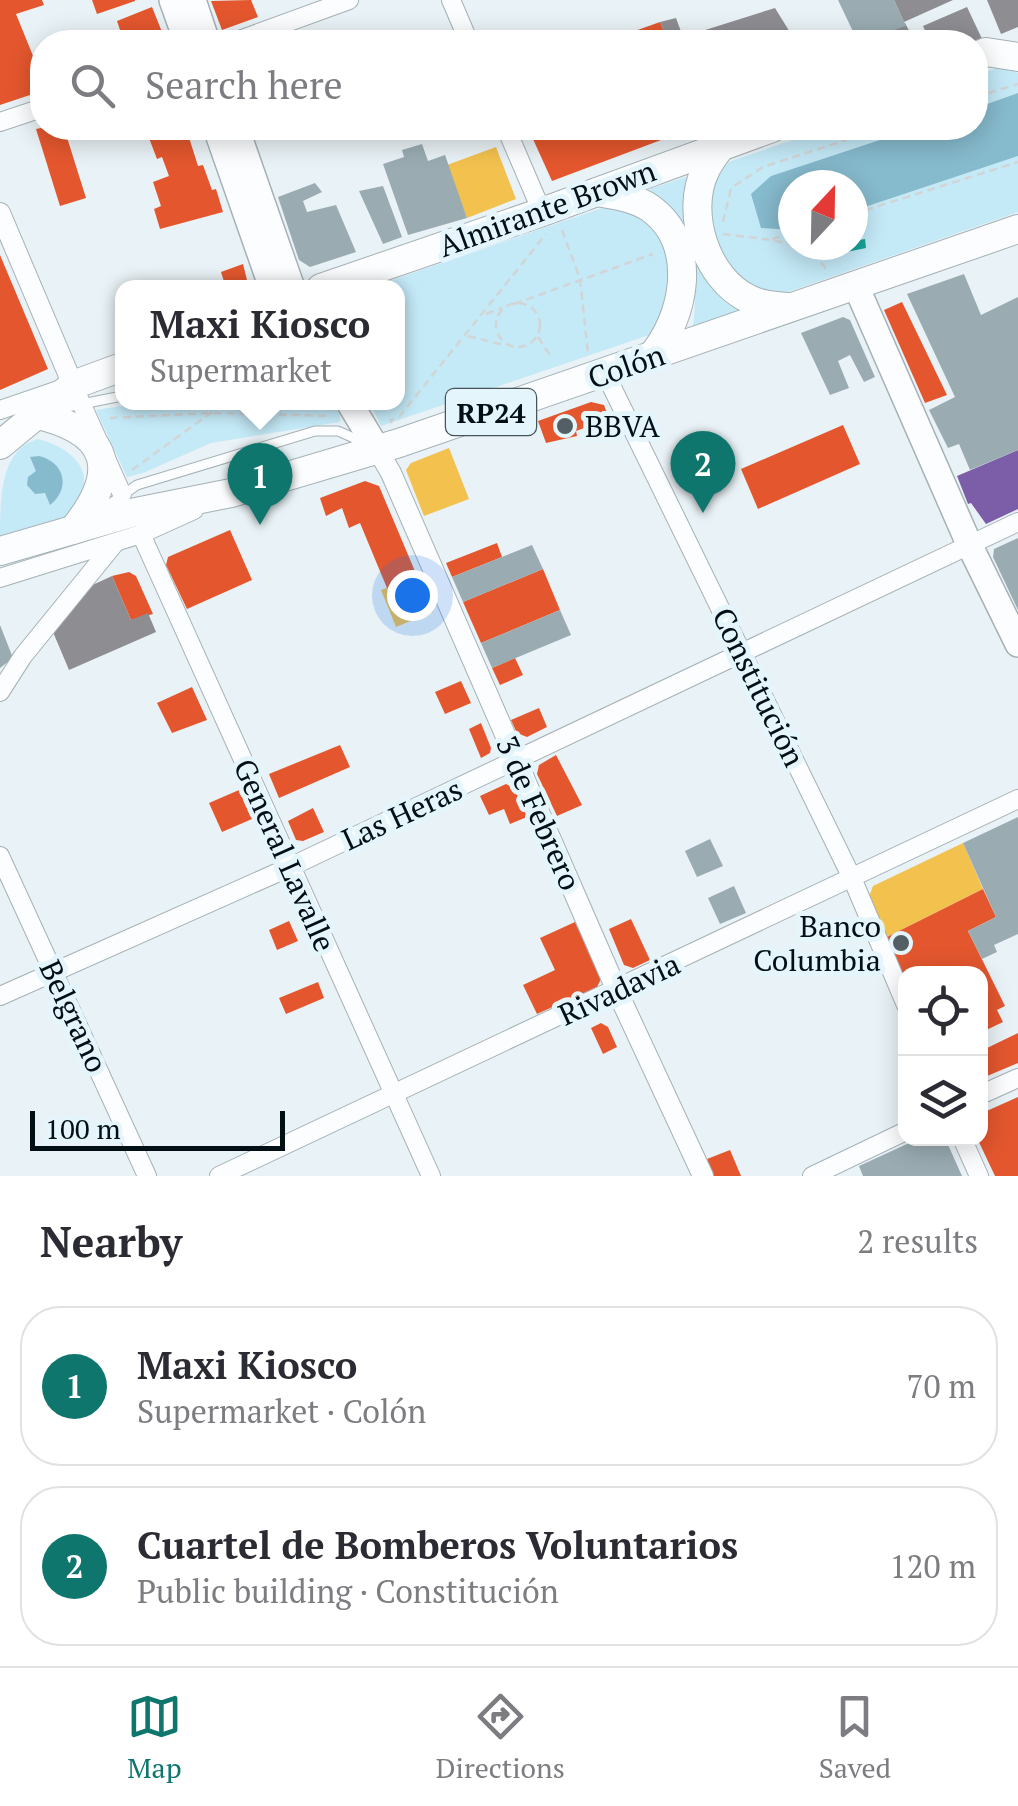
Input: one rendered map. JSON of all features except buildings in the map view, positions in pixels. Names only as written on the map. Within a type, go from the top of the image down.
[{"type":"main road","points":[[172,0],[182,30]]},
{"type":"main road","points":[[193,0],[204,30]]},
{"type":"main road","points":[[988,55],[1018,57]]},
{"type":"main road","points":[[220,140],[269,280]]},
{"type":"main road","points":[[240,140],[289,280]]},
{"type":"main road","name":"Almirante Brown","points":[[350,280],[551,224],[596,192],[737,140]]},
{"type":"main road","points":[[722,145],[705,169],[698,195],[701,238],[706,252],[734,290],[765,305],[790,307]]},
{"type":"main road","points":[[596,192],[629,198],[650,208],[677,246],[681,297],[670,332],[650,358]]},
{"type":"main road","name":"Colón","points":[[73,530],[231,493],[388,446],[1018,229]]},
{"type":"main road","points":[[846,289],[1018,644]]},
{"type":"main road","points":[[0,445],[34,414],[81,403],[115,372]]},
{"type":"main road","points":[[356,410],[388,446]]},
{"type":"main road","points":[[34,414],[58,419],[98,447],[103,459],[98,494],[73,530]]},
{"type":"main road","name":"RP24","points":[[0,551],[73,530]]},
{"type":"street","points":[[267,30],[349,0]]},
{"type":"street","points":[[452,0],[465,30]]},
{"type":"street","points":[[988,51],[1018,40]]},
{"type":"street","points":[[0,122],[30,112]]},
{"type":"street","points":[[512,140],[551,224]]},
{"type":"street","points":[[0,213],[81,403],[0,411]]},
{"type":"street","name":"Constitución","points":[[598,376],[741,650],[852,878],[898,986]]},
{"type":"street","name":"General Lavalle","points":[[81,403],[431,1176]]},
{"type":"street","points":[[0,411],[34,414]]},
{"type":"street","name":"3 de Febrero","points":[[388,446],[391,474],[617,991],[703,1176]]},
{"type":"street","name":"Colón","points":[[0,578],[116,542],[131,514]]},
{"type":"street","name":"Las Heras","points":[[0,996],[516,761],[741,650],[1018,522]]},
{"type":"street","points":[[0,692],[23,656],[116,542]]},
{"type":"street","name":"Rivadavia","points":[[219,1176],[1018,799]]},
{"type":"street","name":"Belgrano","points":[[0,856],[147,1176]]},
{"type":"street","points":[[988,1091],[1018,1078]]},
{"type":"street","points":[[812,1176],[898,1134]]},
{"type":"street","points":[[966,1146],[979,1176]]},
{"type":"lane","points":[[81,403],[115,397]]},
{"type":"lane","points":[[131,514],[137,485],[315,431],[338,430],[388,446]]},
{"type":"path","points":[[988,94],[1018,84]]},
{"type":"path","points":[[846,140],[762,167],[731,188],[720,234],[771,240],[805,251],[823,263],[846,289]]},
{"type":"path","points":[[868,209],[1018,162]]},
{"type":"path","points":[[388,446],[390,420],[399,418],[551,224],[580,279],[598,376]]},
{"type":"path","points":[[771,240],[778,238]]},
{"type":"path","points":[[482,316],[677,246]]},
{"type":"path","points":[[466,335],[526,346],[537,336],[539,322],[533,310],[514,304]]},
{"type":"path","points":[[508,306],[501,311],[496,324],[500,338],[512,346]]},
{"type":"path","points":[[537,336],[551,357]]},
{"type":"path","points":[[81,403],[115,406]]},
{"type":"path","points":[[173,410],[333,416],[331,410]]},
{"type":"shaded area","points":[[1002,67],[1018,73],[1018,93],[988,104],[988,71]]},
{"type":"shaded area","points":[[1018,93],[1018,156],[868,206],[868,170],[789,170],[880,140],[988,140],[988,104]]},
{"type":"shaded area","points":[[792,140],[880,140],[789,170],[778,170],[771,176],[778,197],[778,260],[868,260],[868,206],[1018,156],[1018,212],[788,292],[767,292],[740,280],[718,250],[709,212],[717,176],[729,162]]},
{"type":"shaded area","points":[[778,174],[778,229],[761,228],[751,194]]},
{"type":"shaded area","points":[[686,177],[687,215],[696,250],[714,282],[738,311],[693,326],[694,290],[686,253],[670,218],[650,189]]},
{"type":"shaded area","points":[[608,206],[644,220],[661,240],[673,277],[658,323],[649,335],[381,426],[373,410],[405,410],[405,280],[392,280]]},
{"type":"shaded area","points":[[96,410],[337,410],[340,422],[211,443],[127,477]]},
{"type":"shaded area","points":[[38,439],[61,448],[78,462],[83,471],[82,493],[61,523],[0,540],[2,493],[9,465],[16,453]]},
{"type":"shaded area","points":[[39,456],[55,464],[62,477],[61,491],[50,505],[45,493],[35,494],[27,485],[28,477],[36,471],[30,457]]},
{"type":"place","name":"BBVA","points":[[565,426]]},
{"type":"place","name":"Cuartel de Bomberos Voluntarios","points":[[703,513]]},
{"type":"place","name":"Maxi Kiosco","points":[[260,525]]},
{"type":"place","name":"Banco Columbia","points":[[901,943]]}]
